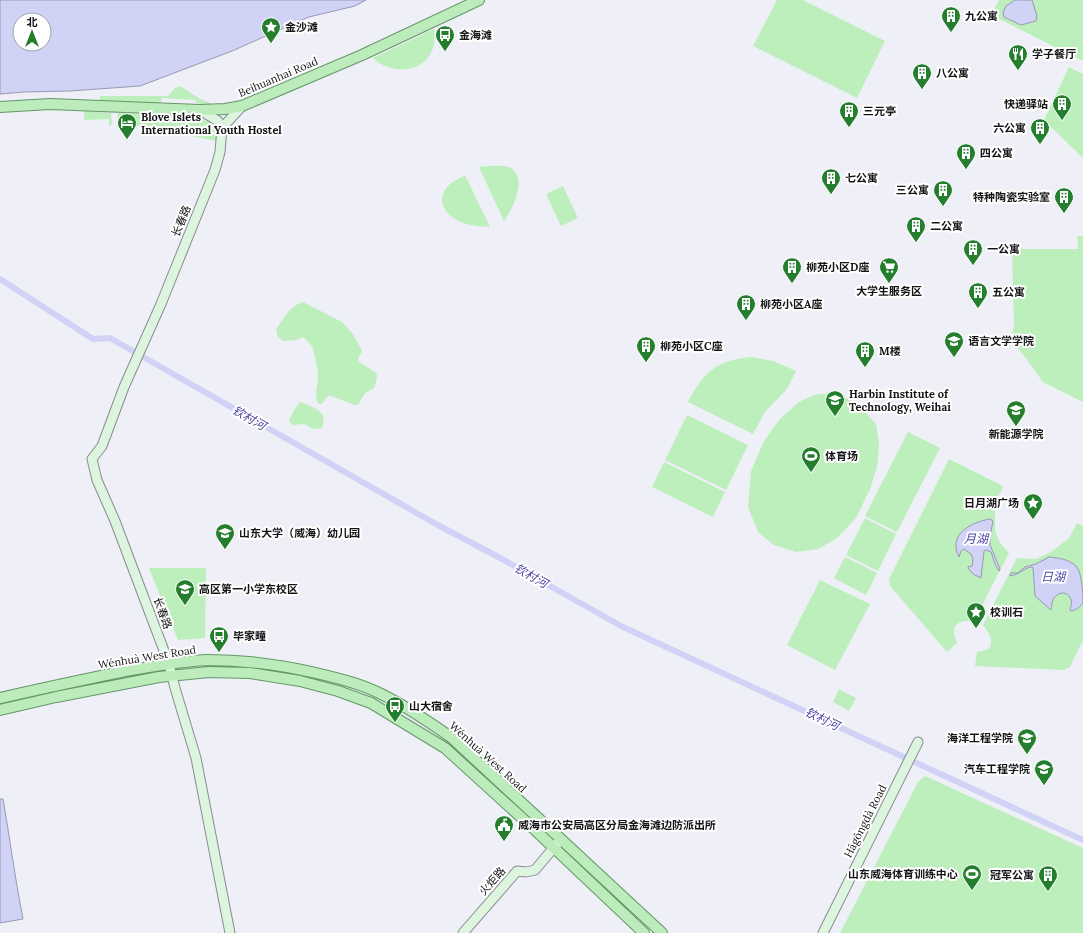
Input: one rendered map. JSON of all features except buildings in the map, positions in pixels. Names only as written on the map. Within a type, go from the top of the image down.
[{"type":"main road","name":"Beihuanhai Road","points":[[0,107],[50,104],[200,110],[224,109],[242,106],[362,55],[479,0]]},
{"type":"main road","name":"Wénhuà West Road","points":[[0,698],[54,685],[169,664],[209,660],[255,663],[298,669],[341,678],[377,692],[422,718],[452,738],[662,933]]},
{"type":"main road","name":"Wénhuà West Road","points":[[0,710],[56,697],[172,675],[209,672],[254,674],[300,680],[338,691],[371,703],[445,748],[644,933]]},
{"type":"street","points":[[200,110],[218,121],[222,128],[242,106]]},
{"type":"street","name":"长春路","points":[[222,128],[220,152],[215,170],[124,387],[102,446],[92,459],[97,480],[115,521],[169,664],[196,758],[230,933]]},
{"type":"street","name":"Hāgōngdà Road","points":[[823,933],[918,742]]},
{"type":"street","name":"火炬路","points":[[463,933],[517,871],[526,872],[535,870],[561,839]]},
{"type":"green space","points":[[777,0],[803,0],[885,41],[857,98],[753,46]]},
{"type":"green space","points":[[999,0],[1083,0],[1083,61],[991,15]]},
{"type":"green space","points":[[434,29],[434,43],[431,53],[417,66],[409,69],[393,69],[379,63],[373,58]]},
{"type":"green space","points":[[1069,67],[1083,74],[1083,158],[1044,120]]},
{"type":"green space","points":[[180,86],[200,99],[210,103],[210,105],[196,103],[195,100],[162,98],[160,104],[99,101],[100,96],[168,96],[175,88]]},
{"type":"green space","points":[[84,111],[111,113],[112,125],[109,125],[109,119],[84,120]]},
{"type":"green space","points":[[117,113],[187,117],[208,121],[216,127],[217,141],[175,133],[175,128],[119,125]]},
{"type":"green space","points":[[479,167],[509,167],[515,171],[518,178],[519,185],[515,201],[504,221]]},
{"type":"green space","points":[[465,175],[490,227],[461,222],[451,216],[444,208],[442,198],[447,188],[451,183]]},
{"type":"green space","points":[[563,186],[578,218],[561,226],[546,194]]},
{"type":"green space","points":[[1077,236],[1083,236],[1083,402],[1043,382],[1019,349],[1010,344],[1014,326],[1012,249],[1078,249]]},
{"type":"green space","points":[[303,302],[342,322],[353,334],[362,351],[358,359],[359,362],[375,372],[377,375],[374,388],[365,393],[358,405],[331,396],[328,396],[322,404],[318,404],[316,392],[318,372],[313,347],[303,337],[296,340],[283,341],[278,337],[276,330],[284,317],[290,310]]},
{"type":"green space","points":[[752,357],[773,361],[796,371],[787,389],[765,412],[753,434],[688,402],[700,383],[712,369],[729,361]]},
{"type":"green space","points":[[831,393],[849,399],[861,407],[876,424],[879,445],[877,467],[870,489],[856,518],[837,538],[818,549],[796,552],[774,545],[758,532],[748,507],[751,471],[764,441],[780,419],[799,402],[814,395]]},
{"type":"green space","points":[[300,402],[315,408],[322,414],[324,422],[322,428],[313,429],[304,424],[293,425],[289,421]]},
{"type":"green space","points":[[687,415],[748,445],[726,490],[665,460]]},
{"type":"green space","points":[[908,432],[940,448],[897,532],[865,516]]},
{"type":"green space","points":[[949,459],[1003,486],[995,504],[995,531],[1000,543],[1009,553],[974,621],[963,621],[956,625],[954,632],[957,643],[947,652],[890,586],[889,579]]},
{"type":"green space","points":[[664,462],[725,492],[713,517],[652,487]]},
{"type":"green space","points":[[865,518],[896,534],[878,571],[846,555]]},
{"type":"green space","points":[[1077,523],[1083,526],[1083,640],[1070,667],[1063,670],[975,666],[977,652],[990,648],[990,636],[983,625],[1017,558],[1036,559],[1051,552],[1069,538]]},
{"type":"green space","points":[[845,557],[877,573],[866,595],[834,578]]},
{"type":"green space","points":[[149,568],[206,568],[205,638],[178,640]]},
{"type":"green space","points":[[820,580],[870,604],[835,670],[787,645]]},
{"type":"green space","points":[[839,689],[856,698],[849,711],[833,702]]},
{"type":"green space","name":"山东威海体育训练中心","points":[[925,776],[1083,848],[1083,933],[840,933],[918,782]]},
{"type":"water","points":[[0,0],[366,0],[355,6],[309,17],[232,51],[140,86],[70,91],[0,94]]},
{"type":"water","points":[[1015,0],[1032,0],[1037,16],[1036,21],[1021,25],[1004,17],[1003,12],[1006,6]]},
{"type":"water","name":"月湖","points":[[990,519],[993,521],[990,545],[1000,569],[999,571],[991,552],[986,550],[984,551],[981,578],[973,574],[968,568],[972,566],[973,559],[971,554],[964,549],[961,551],[959,557],[956,549],[956,542],[963,530],[976,523]]},
{"type":"water","name":"日湖","points":[[1049,557],[1067,560],[1076,566],[1080,573],[1083,602],[1076,609],[1071,611],[1070,597],[1067,594],[1061,593],[1054,598],[1051,610],[1035,596],[1033,568],[1026,569],[1018,573],[1025,567],[1036,564]]},
{"type":"water","name":"日湖","points":[[1011,573],[1018,573],[1016,574],[1010,576]]},
{"type":"water","points":[[0,799],[3,799],[23,919],[0,923]]},
{"type":"waterway","name":"钦村河","points":[[0,279],[93,339],[110,338],[436,524],[623,627],[1083,840]]},
{"type":"place","name":"九公寓","points":[[951,33]]},
{"type":"place","name":"金沙滩","points":[[271,44]]},
{"type":"place","name":"金海滩","points":[[445,52]]},
{"type":"place","name":"学子餐厅","points":[[1018,71]]},
{"type":"place","name":"八公寓","points":[[922,90]]},
{"type":"place","name":"快递驿站","points":[[1062,121]]},
{"type":"place","name":"三元亭","points":[[849,128]]},
{"type":"place","name":"Blove Islets International Youth Hostel","points":[[127,140]]},
{"type":"place","name":"六公寓","points":[[1040,145]]},
{"type":"place","name":"四公寓","points":[[966,170]]},
{"type":"place","name":"七公寓","points":[[831,195]]},
{"type":"place","name":"三公寓","points":[[943,207]]},
{"type":"place","name":"特种陶瓷实验室","points":[[1064,214]]},
{"type":"place","name":"二公寓","points":[[916,243]]},
{"type":"place","name":"一公寓","points":[[973,266]]},
{"type":"place","name":"柳苑小区D座","points":[[792,284]]},
{"type":"place","name":"大学生服务区","points":[[889,284]]},
{"type":"place","name":"五公寓","points":[[978,309]]},
{"type":"place","name":"柳苑小区A座","points":[[746,321]]},
{"type":"place","name":"语言文学学院","points":[[954,358]]},
{"type":"place","name":"柳苑小区C座","points":[[646,363]]},
{"type":"place","name":"M楼","points":[[865,368]]},
{"type":"place","name":"Harbin Institute of Technology, Weihai","points":[[835,417]]},
{"type":"place","name":"新能源学院","points":[[1016,427]]},
{"type":"place","name":"体育场","points":[[811,473]]},
{"type":"place","name":"日月湖广场","points":[[1033,520]]},
{"type":"place","name":"山东大学（威海）幼儿园","points":[[225,550]]},
{"type":"place","name":"高区第一小学东校区","points":[[185,606]]},
{"type":"place","name":"校训石","points":[[976,629]]},
{"type":"place","name":"毕家疃","points":[[219,653]]},
{"type":"place","name":"山大宿舍","points":[[395,723]]},
{"type":"place","name":"海洋工程学院","points":[[1027,755]]},
{"type":"place","name":"汽车工程学院","points":[[1044,786]]},
{"type":"place","name":"威海市公安局高区分局金海滩边防派出所","points":[[504,842]]},
{"type":"place","name":"山东威海体育训练中心","points":[[972,891]]},
{"type":"place","name":"冠军公寓","points":[[1048,892]]}]
